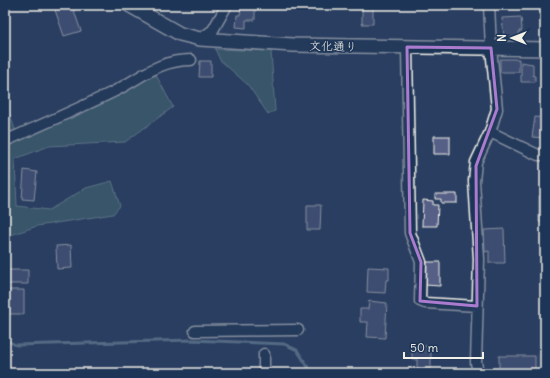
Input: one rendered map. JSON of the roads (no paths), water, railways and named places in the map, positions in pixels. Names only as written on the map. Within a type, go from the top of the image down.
[{"type":"street","name":"文化通り","points":[[129,5],[180,34],[200,39],[293,46],[545,49]]},
{"type":"street","points":[[200,39],[213,30],[227,5]]},
{"type":"street","points":[[478,373],[476,362],[479,259],[474,181],[476,162],[490,132],[497,109],[491,48],[489,5]]},
{"type":"street","points":[[408,47],[410,233],[420,262],[420,301],[425,303],[477,306]]},
{"type":"street","points":[[5,141],[90,103],[145,73],[174,60],[191,60]]},
{"type":"street","points":[[490,132],[538,155],[545,155]]},
{"type":"street","points":[[195,331],[298,330]]},
{"type":"street","points":[[264,354],[264,373]]},
{"type":"waterway","points":[[5,340],[16,345],[192,340],[284,344],[297,350],[312,373]]}]
